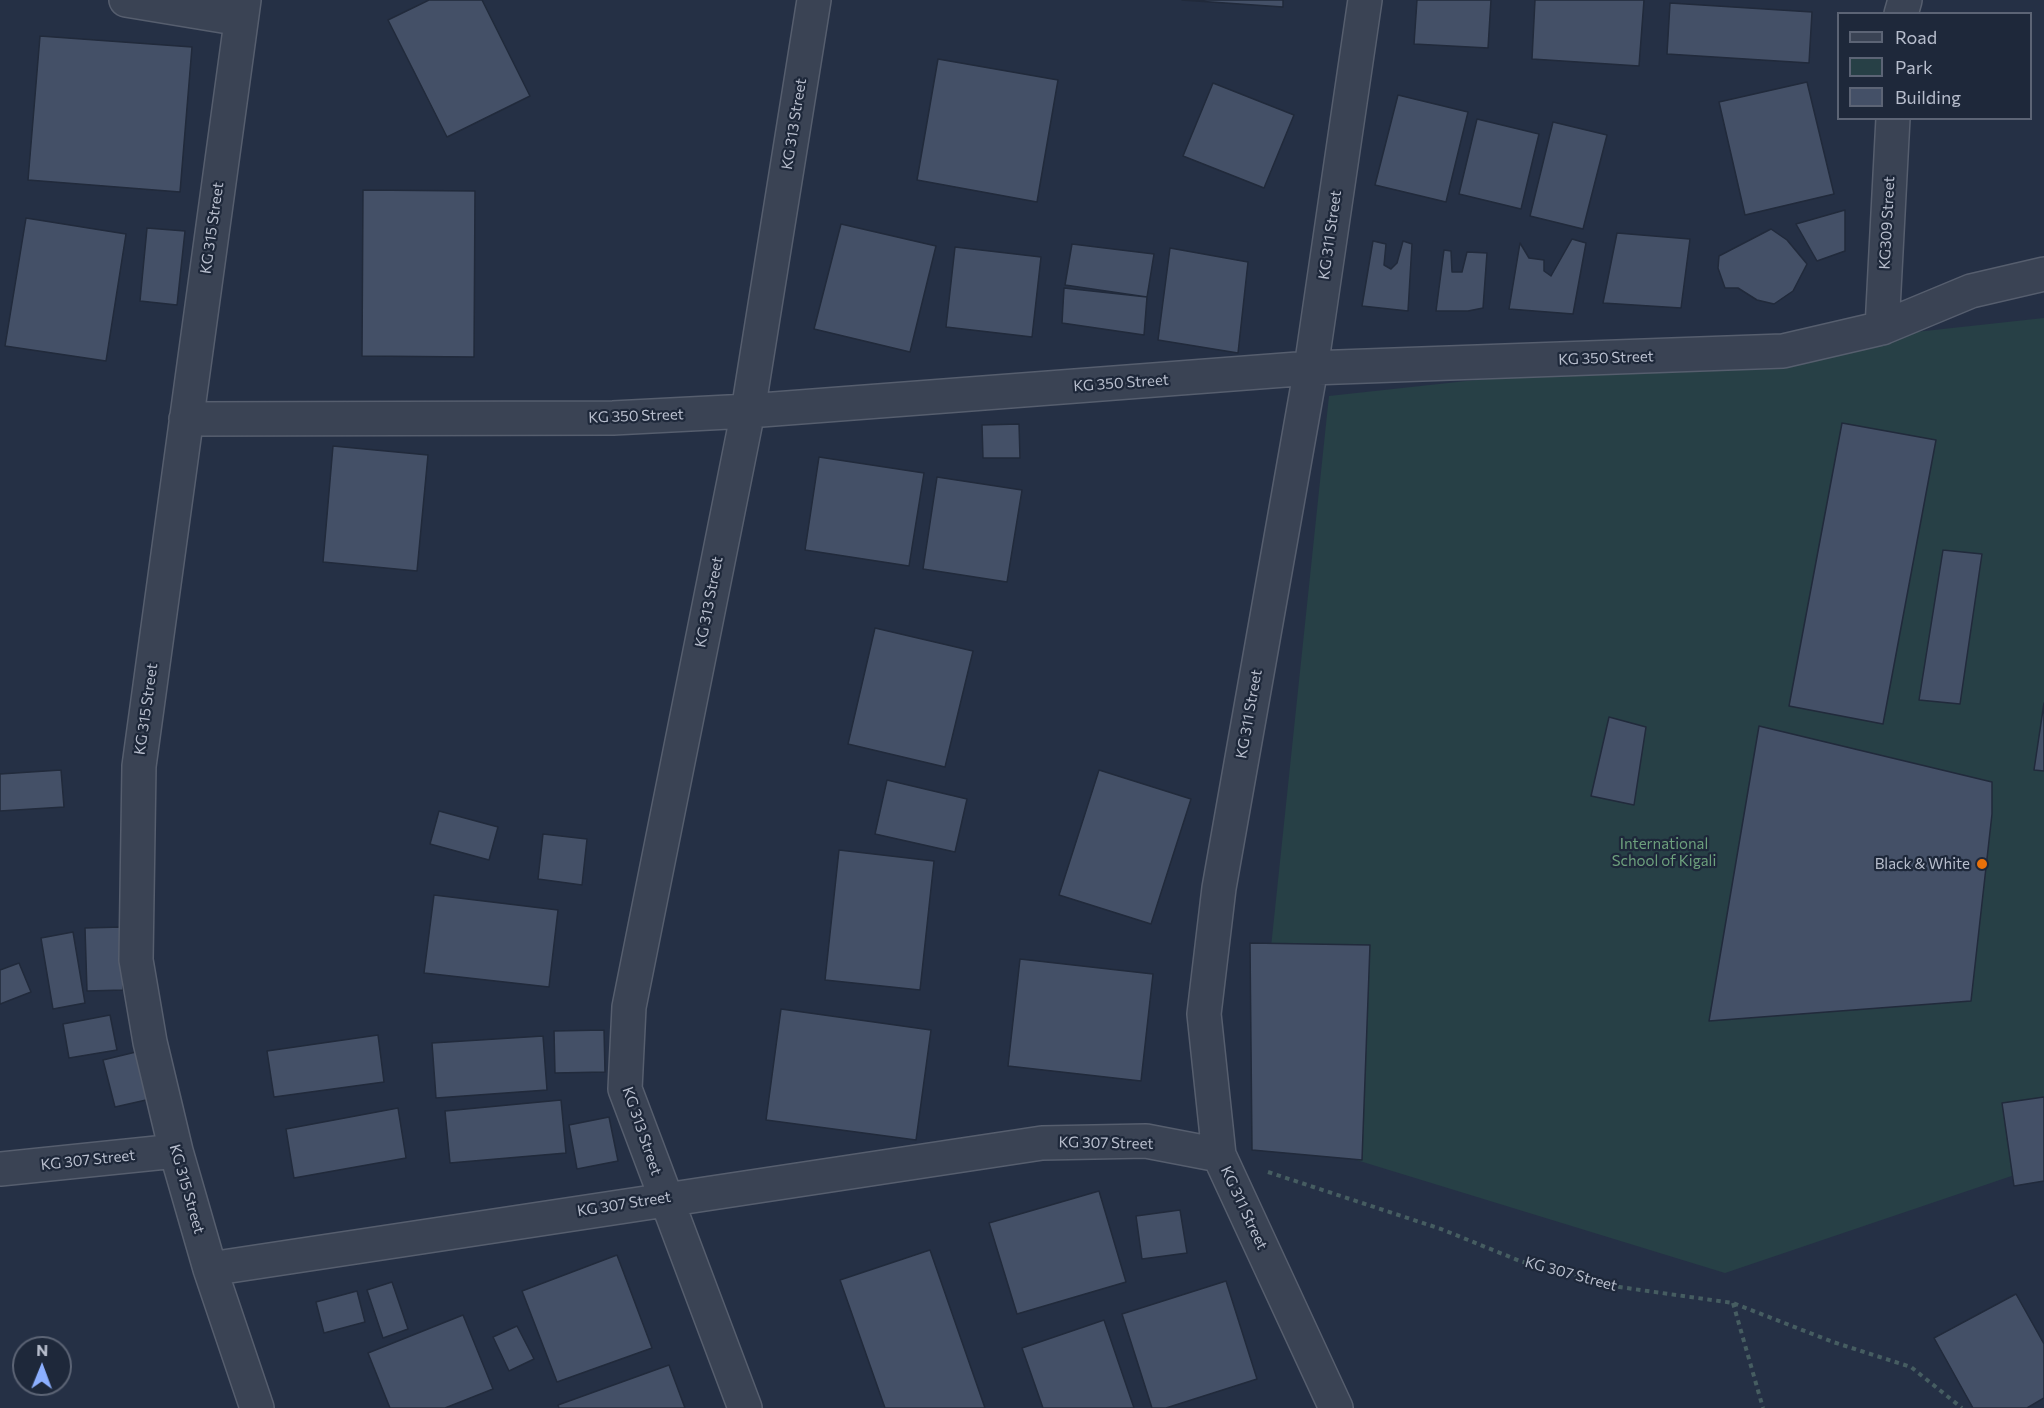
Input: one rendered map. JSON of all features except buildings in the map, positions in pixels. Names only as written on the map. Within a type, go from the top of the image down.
[{"type":"street","points":[[126,0],[242,9]]},
{"type":"street","name":"KG 313 Street","points":[[745,1408],[625,1089],[629,1007],[748,411],[814,0]]},
{"type":"street","name":"KG 311 Street","points":[[1336,1408],[1219,1155],[1204,1014],[1216,911],[1311,368],[1365,0]]},
{"type":"street","name":"KG 315 Street","points":[[242,9],[139,766],[136,960],[150,1042],[176,1151],[210,1269],[257,1408]]},
{"type":"street","name":"KG309 Street","points":[[1882,328],[1893,120]]},
{"type":"street","name":"KG 350 Street","points":[[186,419],[613,418],[748,411],[1311,368],[1783,351],[1882,328],[1971,291],[2044,274]]},
{"type":"street","name":"KG 307 Street","points":[[210,1269],[665,1198],[1042,1143],[1146,1141],[1219,1155]]},
{"type":"street","name":"KG 307 Street","points":[[0,1169],[176,1151]]},
{"type":"path","name":"KG 307 Street","points":[[1219,1155],[1441,1229],[1520,1261],[1605,1285],[1733,1303],[1833,1342],[1911,1367],[1962,1408]]},
{"type":"path","points":[[1733,1303],[1763,1408]]},
{"type":"green space","name":"International School of Kigali","points":[[2044,318],[2044,1165],[1725,1273],[1252,1128],[1329,396]]},
{"type":"place","name":"Black & White","points":[[1982,864]]}]
